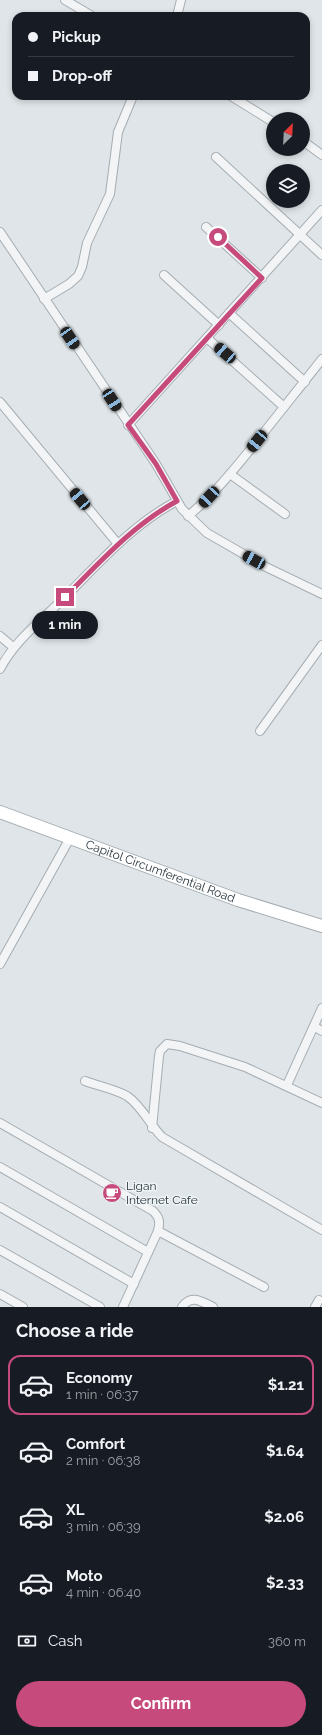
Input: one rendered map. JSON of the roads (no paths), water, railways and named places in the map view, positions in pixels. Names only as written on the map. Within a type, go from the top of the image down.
[{"type":"main road","name":"Capitol Circumferential Road","points":[[0,812],[238,900],[322,926]]},
{"type":"street","points":[[65,0],[85,12]]},
{"type":"street","points":[[178,12],[181,0]]},
{"type":"street","points":[[44,299],[69,284],[78,276],[82,267],[87,243],[110,194],[118,132],[131,100]]},
{"type":"street","points":[[237,100],[266,118]]},
{"type":"street","points":[[310,146],[322,155]]},
{"type":"street","points":[[216,157],[322,255]]},
{"type":"street","points":[[128,425],[322,210]]},
{"type":"street","points":[[206,227],[262,278]]},
{"type":"street","points":[[0,232],[128,425],[156,464],[177,501],[188,516],[217,540],[322,594]]},
{"type":"street","points":[[164,275],[219,325]]},
{"type":"street","points":[[229,313],[305,382]]},
{"type":"street","points":[[207,338],[284,407]]},
{"type":"street","points":[[188,516],[203,504],[230,474],[322,359]]},
{"type":"street","points":[[0,402],[118,544]]},
{"type":"street","points":[[230,474],[285,514]]},
{"type":"street","points":[[0,669],[13,647],[118,544],[146,520],[177,501]]},
{"type":"street","points":[[0,636],[13,647]]},
{"type":"street","points":[[260,731],[322,645]]},
{"type":"street","points":[[0,964],[70,838]]},
{"type":"street","points":[[287,1085],[318,1029],[322,1008]]},
{"type":"street","points":[[152,1128],[159,1056],[160,1051],[167,1044],[176,1045],[246,1067],[287,1085],[322,1103]]},
{"type":"street","points":[[85,1081],[127,1096],[144,1113],[152,1128],[162,1137],[321,1228]]},
{"type":"street","points":[[0,1123],[153,1211],[158,1216],[160,1222],[158,1231],[124,1307]]},
{"type":"street","points":[[0,1167],[148,1252]]},
{"type":"street","points":[[0,1207],[134,1284]]},
{"type":"street","points":[[158,1231],[264,1287]]},
{"type":"street","points":[[0,1250],[100,1307]]},
{"type":"street","points":[[0,1294],[23,1307]]},
{"type":"street","points":[[182,1307],[186,1302],[196,1299],[213,1307]]},
{"type":"place","name":"Ligan Internet Cafe","points":[[112,1193]]}]
